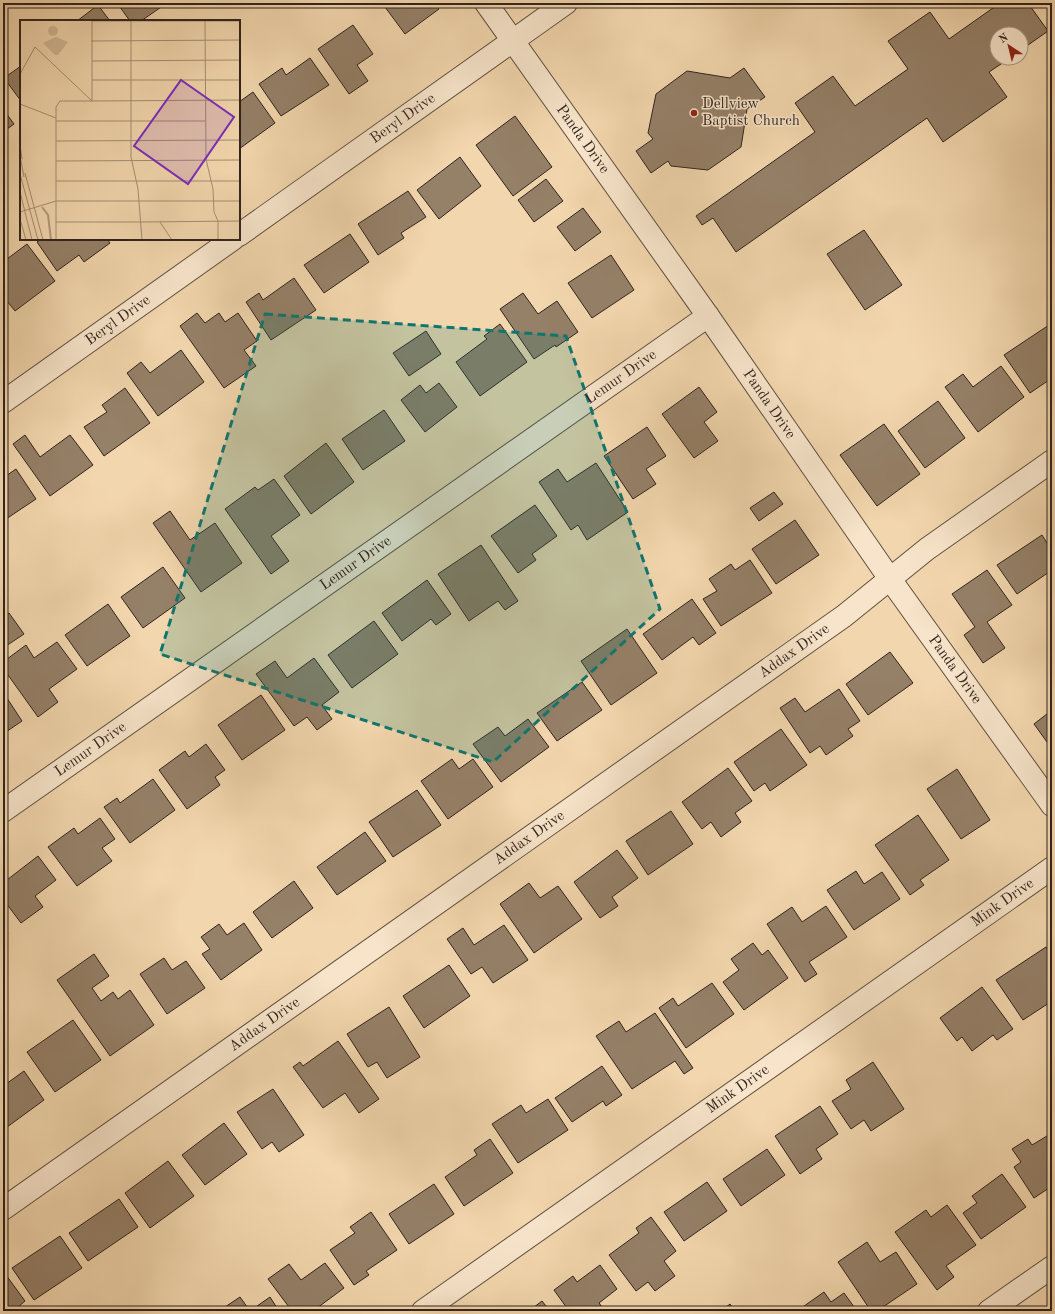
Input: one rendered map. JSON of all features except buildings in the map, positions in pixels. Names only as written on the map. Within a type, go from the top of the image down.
[{"type":"street","name":"Panda Drive","points":[[486,3],[708,316],[890,579],[1052,805]]},
{"type":"street","name":"Beryl Drive","points":[[240,234],[566,3]]},
{"type":"street","name":"Beryl Drive","points":[[3,402],[232,240]]},
{"type":"street","name":"Lemur Drive","points":[[3,811],[708,316]]},
{"type":"street","name":"Addax Drive","points":[[3,1209],[844,616],[927,549],[1052,461]]},
{"type":"street","name":"Mink Drive","points":[[423,1311],[1052,868]]},
{"type":"street","points":[[989,1311],[1052,1267]]},
{"type":"highlighted area","points":[[265,314],[566,336],[660,609],[493,762],[160,654]]},
{"type":"place","name":"Dellview Baptist Church","points":[[694,113]]}]
